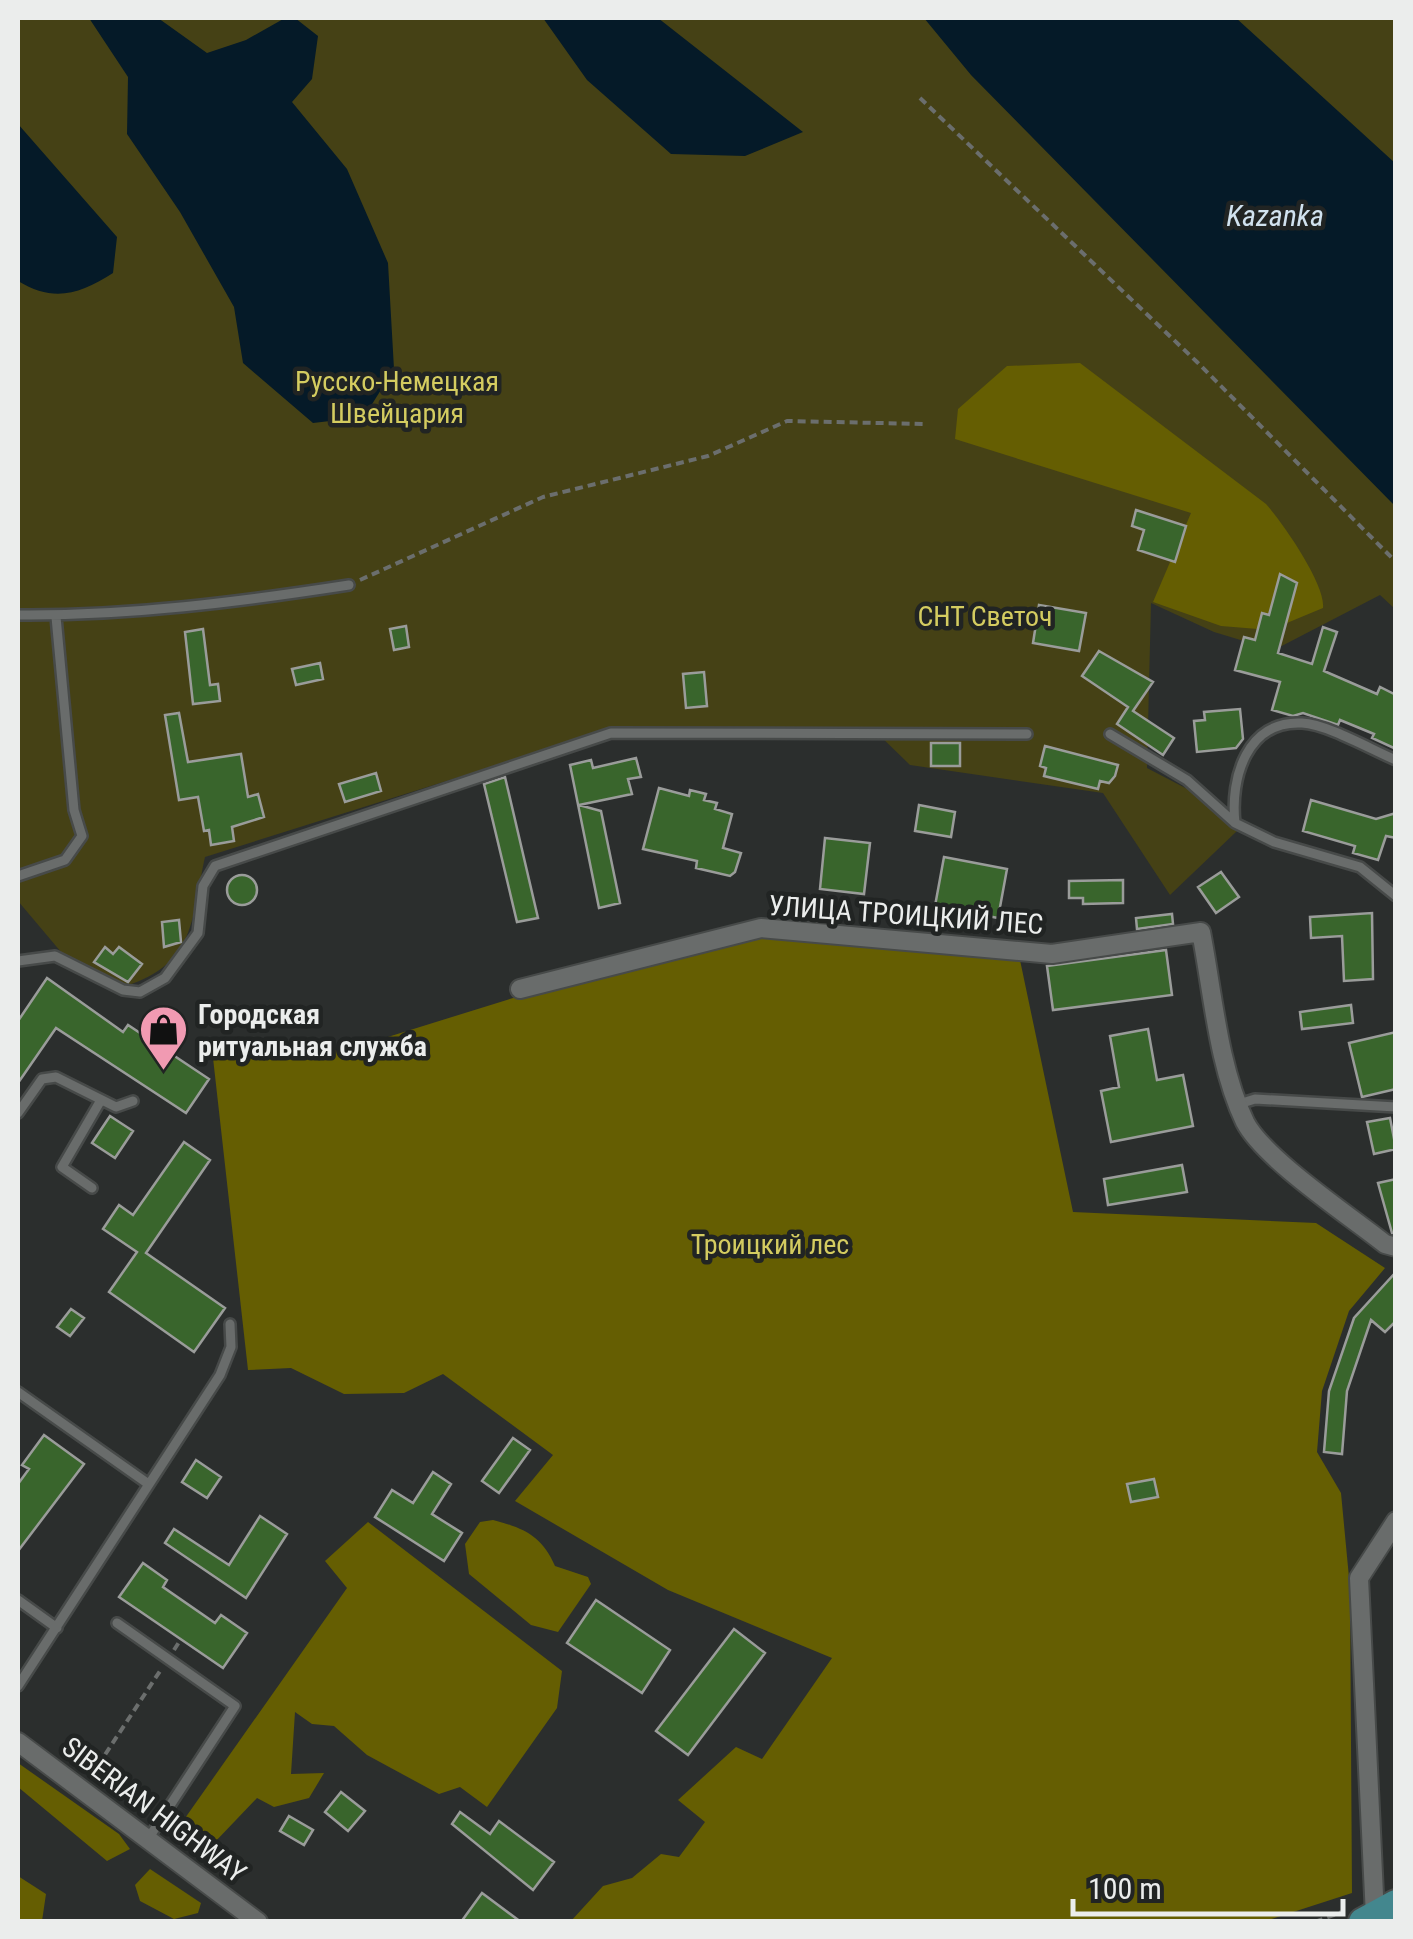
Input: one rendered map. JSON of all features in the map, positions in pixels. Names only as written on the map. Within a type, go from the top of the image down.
[{"type":"street","name":"УЛИЦА ТРОИЦКИЙ ЛЕС","points":[[520,988],[761,928],[1052,954],[1201,932],[1238,1104],[1246,1124],[1265,1147],[1385,1244],[1396,1247]]},
{"type":"street","points":[[1378,1914],[1359,1578],[1396,1521]]},
{"type":"street","name":"SIBERIAN HIGHWAY","points":[[18,1742],[258,1922]]},
{"type":"lane","points":[[18,615],[56,617],[214,606],[349,585]]},
{"type":"lane","points":[[18,876],[65,860],[82,836],[74,810],[56,617]]},
{"type":"lane","points":[[1235,823],[1232,801],[1242,757],[1260,735],[1284,725],[1304,723],[1396,760]]},
{"type":"lane","points":[[18,961],[54,956],[123,990],[140,992],[164,978],[198,932],[203,886],[216,866],[611,734],[1027,734]]},
{"type":"lane","points":[[1110,734],[1188,780],[1235,823],[1274,842],[1360,867],[1396,896]]},
{"type":"lane","points":[[18,1113],[42,1079],[56,1077],[116,1107],[134,1101]]},
{"type":"lane","points":[[1238,1104],[1255,1099],[1396,1106]]},
{"type":"lane","points":[[92,1188],[62,1167],[100,1100]]},
{"type":"lane","points":[[18,1686],[220,1375],[231,1347],[230,1324]]},
{"type":"lane","points":[[18,1392],[147,1484]]},
{"type":"lane","points":[[18,1600],[57,1628]]},
{"type":"lane","points":[[117,1623],[235,1706],[146,1841]]},
{"type":"path","points":[[920,98],[1197,362],[1396,562]]},
{"type":"path","points":[[349,585],[543,497],[708,456],[787,421],[925,424]]},
{"type":"path","points":[[88,1780],[181,1640]]},
{"type":"green space","name":"Русско-Немецкая Швейцария","points":[[18,18],[1395,18],[1395,609],[1380,595],[1274,650],[1214,632],[1151,603],[1147,768],[1195,793],[1237,831],[1170,895],[1103,793],[910,765],[875,731],[615,728],[205,857],[192,919],[178,952],[166,965],[126,986],[61,952],[18,901]]},
{"type":"green space","points":[[1080,363],[1266,504],[1311,570],[1323,608],[1270,630],[1221,626],[1153,602],[1191,513],[955,439],[958,409],[1007,366]]},
{"type":"green space","name":"Троицкий лес","points":[[756,936],[1020,960],[1073,1212],[1316,1223],[1385,1268],[1349,1311],[1322,1391],[1317,1452],[1341,1493],[1350,1588],[1352,1893],[1262,1922],[571,1921],[603,1886],[632,1878],[661,1854],[679,1857],[705,1822],[678,1800],[736,1747],[762,1759],[832,1658],[668,1590],[515,1501],[553,1455],[443,1374],[404,1393],[344,1394],[291,1368],[248,1370],[212,1049],[346,1050],[513,998]]},
{"type":"green space","points":[[493,1520],[531,1535],[555,1566],[588,1577],[591,1584],[558,1632],[531,1625],[469,1574],[465,1544],[480,1522]]},
{"type":"green space","points":[[368,1522],[562,1671],[557,1708],[487,1807],[460,1787],[439,1794],[367,1755],[334,1726],[312,1724],[295,1712],[291,1774],[324,1773],[309,1798],[274,1807],[257,1798],[214,1843],[183,1821],[347,1588],[325,1561]]},
{"type":"green space","points":[[18,1763],[119,1834],[130,1849],[107,1861],[18,1787]]},
{"type":"green space","points":[[150,1869],[201,1903],[198,1913],[174,1919],[140,1901],[135,1885]]},
{"type":"green space","points":[[18,1876],[46,1894],[42,1921],[18,1921]]},
{"type":"water","points":[[89,18],[158,18],[207,53],[246,40],[285,18],[295,18],[318,36],[312,79],[292,102],[347,169],[388,263],[394,369],[364,417],[313,423],[243,363],[234,307],[180,212],[127,134],[128,77]]},
{"type":"water","points":[[543,18],[658,18],[803,132],[745,156],[671,154],[587,80]]},
{"type":"water","name":"Kazanka","points":[[924,18],[1236,18],[1395,163],[1395,506],[971,75]]},
{"type":"water","points":[[18,124],[117,237],[113,273],[78,291],[43,292],[18,281]]},
{"type":"building","points":[[1136,510],[1186,526],[1175,562],[1138,550],[1144,530],[1132,526]]},
{"type":"building","points":[[1280,574],[1297,583],[1278,653],[1312,664],[1323,627],[1337,632],[1324,671],[1377,694],[1380,687],[1396,695],[1396,749],[1372,738],[1374,734],[1340,720],[1338,725],[1303,713],[1293,716],[1272,710],[1280,682],[1235,670],[1244,637],[1255,640],[1262,613],[1269,615]]},
{"type":"building","points":[[1039,605],[1086,613],[1079,651],[1033,643]]},
{"type":"building","points":[[406,626],[409,647],[394,650],[390,629]]},
{"type":"building","points":[[203,629],[210,685],[218,684],[220,701],[193,704],[185,632]]},
{"type":"building","points":[[1099,651],[1153,682],[1133,711],[1174,738],[1163,755],[1117,724],[1128,707],[1082,676]]},
{"type":"building","points":[[320,663],[323,679],[296,685],[292,669]]},
{"type":"building","points":[[704,672],[707,706],[686,708],[683,674]]},
{"type":"building","points":[[1240,709],[1243,739],[1236,748],[1197,752],[1194,721],[1205,720],[1204,712]]},
{"type":"building","points":[[179,713],[188,762],[241,754],[248,797],[258,794],[264,817],[232,827],[234,841],[211,845],[209,830],[204,831],[198,797],[179,800],[165,715]]},
{"type":"building","points":[[931,743],[960,743],[960,766],[931,766]]},
{"type":"building","points":[[1045,746],[1118,765],[1115,776],[1109,783],[1100,781],[1098,789],[1044,776],[1046,768],[1040,766]]},
{"type":"building","points":[[636,758],[641,777],[628,779],[632,794],[579,805],[601,811],[620,903],[599,908],[570,765],[591,760],[593,768]]},
{"type":"building","points":[[376,773],[381,791],[345,802],[339,784]]},
{"type":"building","points":[[505,777],[538,918],[517,922],[484,784]]},
{"type":"building","points":[[659,788],[689,796],[690,790],[706,794],[704,800],[717,803],[715,809],[732,814],[723,848],[741,853],[735,872],[730,876],[696,868],[697,861],[643,849]]},
{"type":"building","points":[[1311,800],[1376,819],[1396,813],[1396,838],[1386,836],[1378,860],[1353,853],[1355,846],[1303,831]]},
{"type":"building","points":[[919,805],[955,812],[951,837],[915,831]]},
{"type":"building","points":[[825,838],[870,843],[864,894],[820,889]]},
{"type":"building","points":[[944,857],[1007,869],[998,918],[935,906]]},
{"type":"building","points":[[1221,872],[1239,897],[1216,913],[1198,887]]},
{"type":"building","points":[[242,875],[253,879],[257,890],[253,901],[242,905],[231,901],[227,890],[231,879]]},
{"type":"building","points":[[1123,880],[1123,903],[1083,904],[1083,898],[1069,898],[1069,881]]},
{"type":"building","points":[[1372,913],[1373,979],[1344,981],[1342,936],[1311,938],[1310,917]]},
{"type":"building","points":[[1172,914],[1173,924],[1137,929],[1136,918]]},
{"type":"building","points":[[179,920],[181,942],[164,947],[162,922]]},
{"type":"building","points":[[105,947],[113,954],[119,947],[142,964],[128,982],[94,962]]},
{"type":"building","points":[[1166,950],[1172,995],[1053,1010],[1047,966]]},
{"type":"building","points":[[47,978],[123,1032],[128,1025],[209,1079],[186,1113],[56,1028],[18,1083],[18,1021]]},
{"type":"building","points":[[1351,1005],[1353,1023],[1302,1029],[1300,1012]]},
{"type":"building","points":[[1148,1029],[1157,1080],[1183,1075],[1193,1126],[1111,1142],[1101,1091],[1119,1087],[1110,1036]]},
{"type":"building","points":[[1396,1032],[1396,1089],[1362,1097],[1349,1043]]},
{"type":"building","points":[[110,1116],[133,1131],[115,1158],[92,1143]]},
{"type":"building","points":[[1390,1118],[1396,1149],[1374,1154],[1367,1122]]},
{"type":"building","points":[[184,1142],[210,1160],[146,1253],[225,1308],[194,1352],[109,1292],[137,1252],[103,1229],[119,1205],[133,1215]]},
{"type":"building","points":[[1182,1165],[1187,1192],[1108,1205],[1104,1179]]},
{"type":"building","points":[[1396,1179],[1396,1233],[1392,1233],[1378,1183]]},
{"type":"building","points":[[1396,1272],[1396,1321],[1385,1332],[1371,1320],[1347,1391],[1342,1454],[1324,1452],[1329,1391],[1354,1318]]},
{"type":"building","points":[[71,1309],[84,1318],[70,1336],[57,1327]]},
{"type":"building","points":[[44,1435],[84,1464],[18,1551],[18,1484],[29,1469],[22,1465]]},
{"type":"building","points":[[513,1438],[530,1450],[499,1493],[482,1481]]},
{"type":"building","points":[[196,1460],[221,1477],[207,1498],[182,1482]]},
{"type":"building","points":[[433,1472],[451,1484],[432,1514],[462,1533],[444,1561],[375,1517],[392,1490],[413,1503]]},
{"type":"building","points":[[1154,1479],[1158,1497],[1131,1502],[1127,1484]]},
{"type":"building","points":[[260,1516],[287,1534],[246,1598],[165,1543],[174,1529],[229,1565]]},
{"type":"building","points":[[143,1563],[167,1580],[163,1587],[215,1623],[221,1615],[247,1633],[223,1668],[119,1597]]},
{"type":"building","points":[[596,1600],[670,1650],[642,1693],[567,1643]]},
{"type":"building","points":[[734,1629],[765,1653],[688,1755],[656,1731]]},
{"type":"building","points":[[341,1792],[365,1811],[348,1831],[325,1812]]},
{"type":"building","points":[[460,1812],[490,1834],[499,1821],[554,1862],[533,1890],[452,1824]]},
{"type":"building","points":[[289,1816],[313,1830],[304,1845],[280,1831]]},
{"type":"building","points":[[482,1893],[521,1922],[461,1922]]},
{"type":"place","name":"Городская ритуальная служба","points":[[163,1072]]},
{"type":"park label","name":"СНТ Светоч","points":[[985,616]]}]
